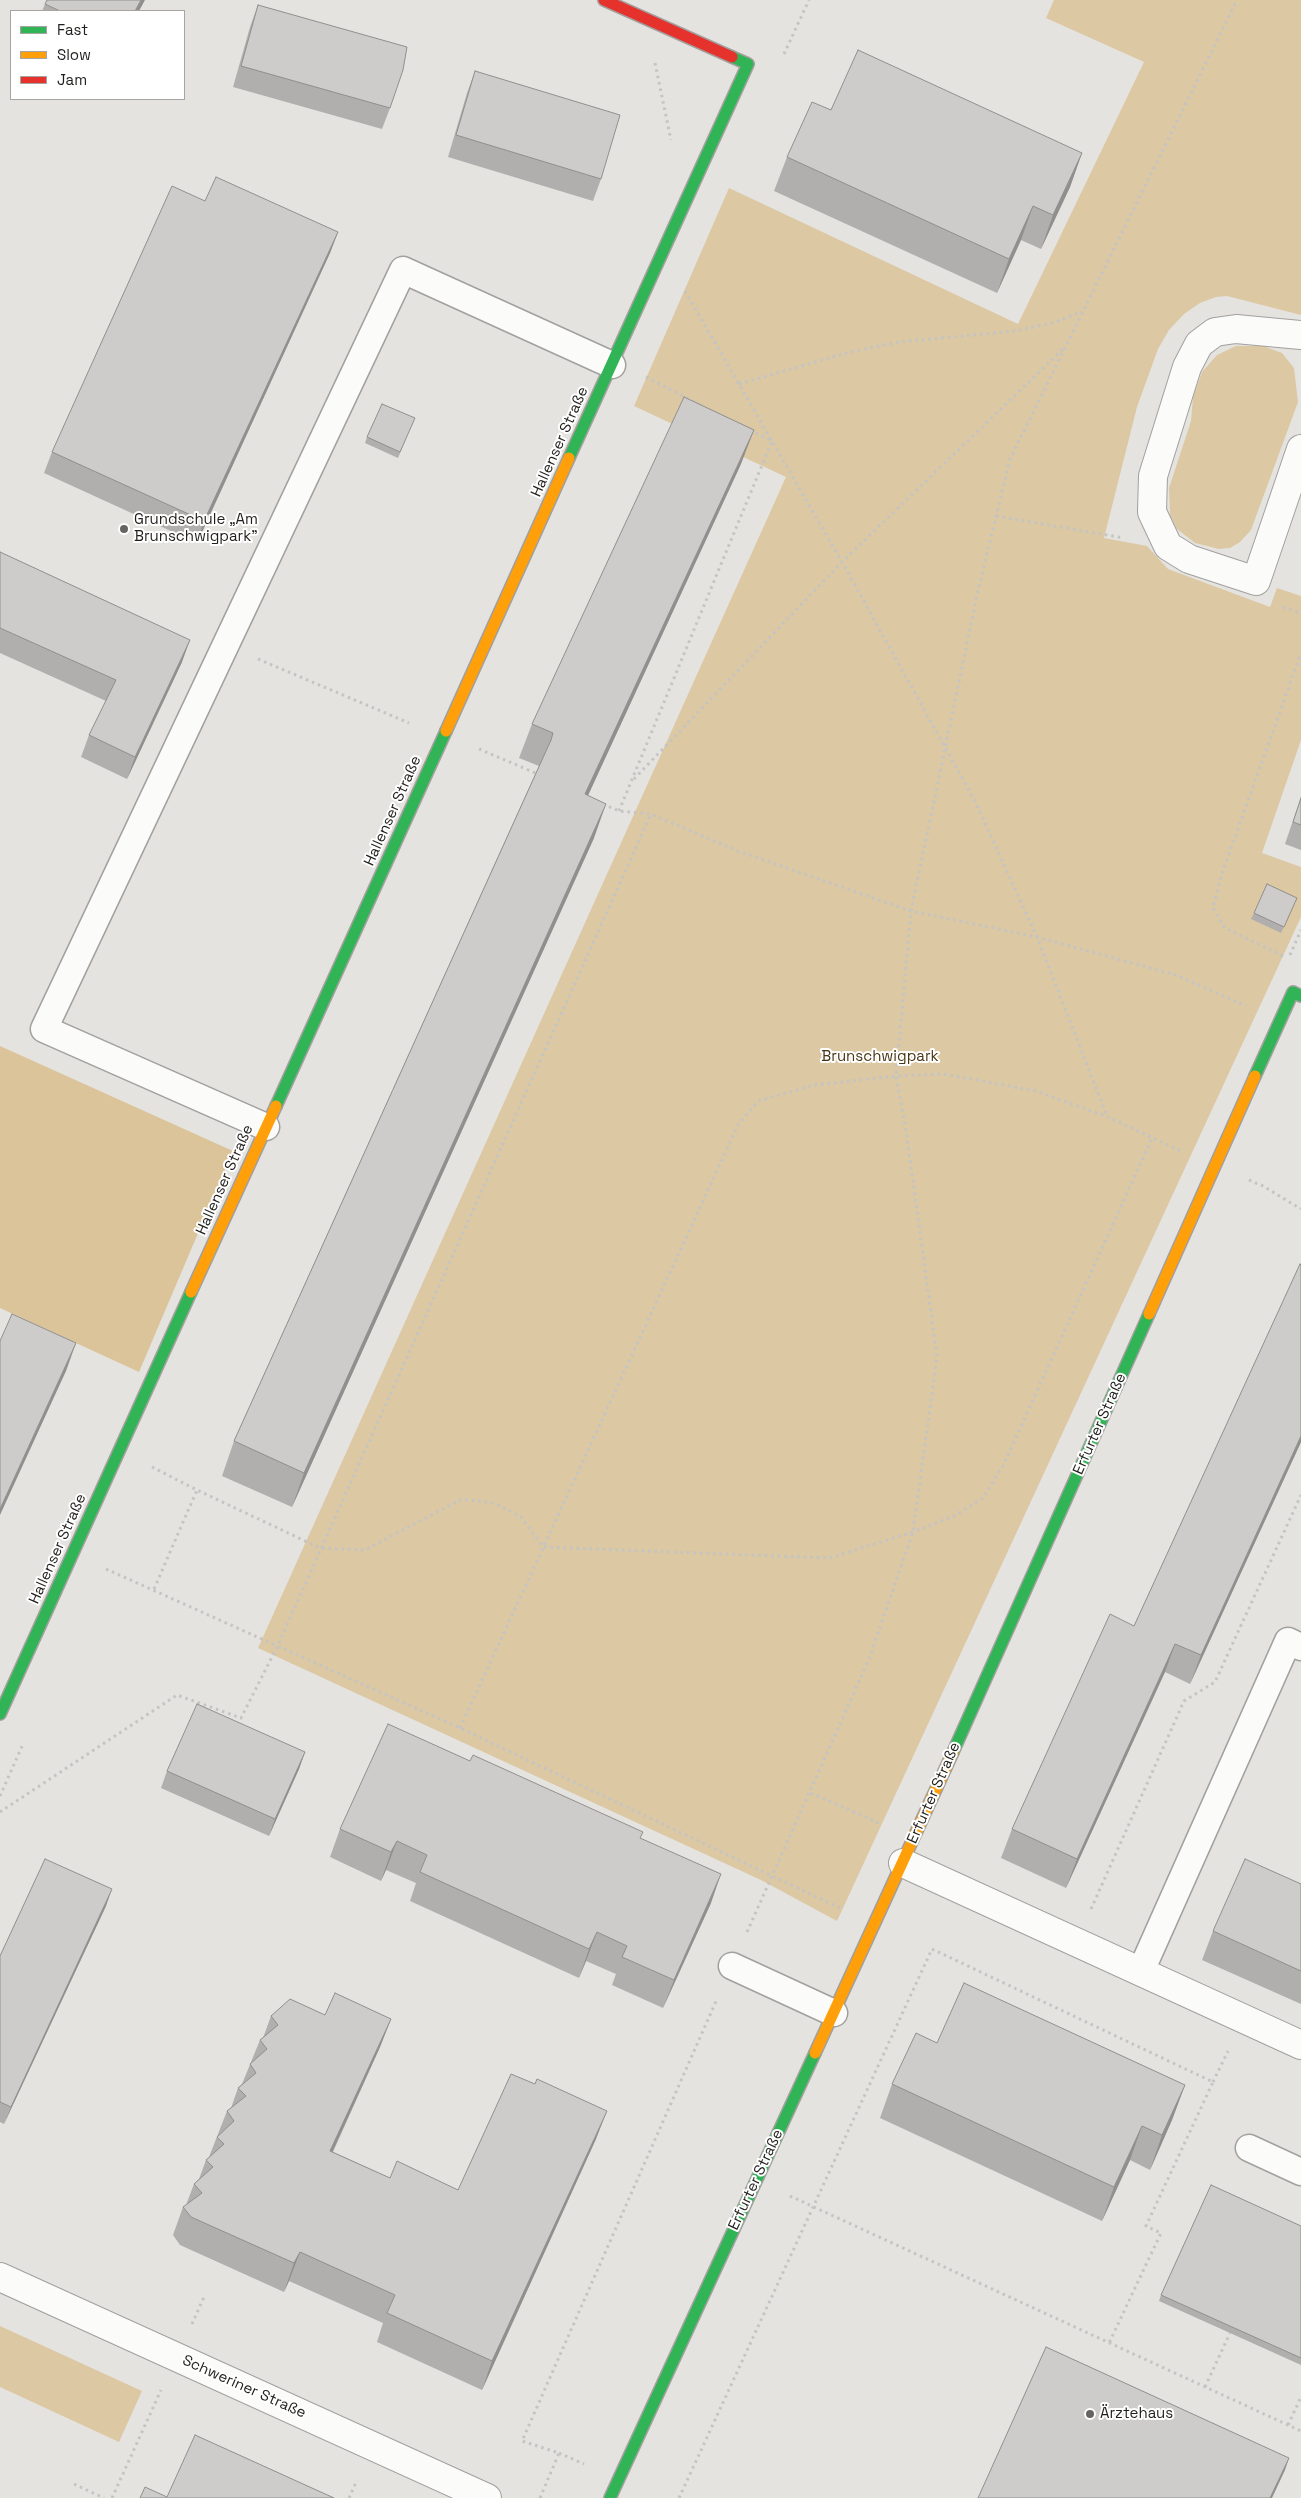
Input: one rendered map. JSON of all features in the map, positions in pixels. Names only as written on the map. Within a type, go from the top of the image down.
[{"type":"street","name":"Hallenser Straße","points":[[0,1714],[748,64],[604,0]]},
{"type":"street","points":[[1301,335],[1236,329],[1215,332],[1199,344],[1187,367],[1153,476],[1152,512],[1168,546],[1189,559],[1256,581],[1301,449]]},
{"type":"street","name":"Erfurter Straße","points":[[610,2498],[903,1863],[1293,992],[1301,996]]},
{"type":"street","name":"Erfurter Straße","points":[[903,1863],[1301,2044]]},
{"type":"street","name":"Schweriner Straße","points":[[0,2277],[487,2498]]},
{"type":"lane","points":[[266,1127],[44,1029],[403,270],[612,365]]},
{"type":"lane","points":[[1140,1971],[1288,1641],[1301,1647]]},
{"type":"lane","points":[[732,1966],[834,2012]]},
{"type":"lane","points":[[1249,2148],[1301,2172]]},
{"type":"path","points":[[540,2498],[559,2453],[522,2441],[869,1659],[913,1532],[937,1357],[906,1130],[896,1076],[911,910],[996,516],[1010,460],[1237,0]]},
{"type":"path","points":[[648,20],[671,142]]},
{"type":"path","points":[[681,283],[842,562],[975,801],[1036,937],[1108,1117]]},
{"type":"path","points":[[739,384],[850,352],[899,342],[1014,331],[1052,323],[1083,312]]},
{"type":"path","points":[[634,779],[842,562],[1066,347]]},
{"type":"path","points":[[639,374],[710,410]]},
{"type":"path","points":[[745,428],[772,442]]},
{"type":"path","points":[[619,811],[634,779],[772,442]]},
{"type":"path","points":[[996,516],[1105,535]]},
{"type":"path","points":[[226,645],[415,725]]},
{"type":"path","points":[[1284,956],[1225,928],[1214,908],[1221,876],[1301,653]]},
{"type":"path","points":[[473,746],[538,774]]},
{"type":"path","points":[[595,800],[619,811],[651,814],[738,851],[911,910],[1036,937],[1176,976],[1252,1009]]},
{"type":"path","points":[[0,1812],[177,1695],[241,1718],[277,1647],[651,814]]},
{"type":"path","points":[[1287,963],[1301,930]]},
{"type":"path","points":[[460,1728],[738,1125],[758,1101],[815,1085],[896,1076],[943,1074],[1036,1091],[1108,1117],[1263,1186],[1301,1209]]},
{"type":"path","points":[[543,1547],[829,1558],[913,1532],[954,1516],[983,1498],[998,1474],[1152,1138]]},
{"type":"path","points":[[146,1464],[320,1548],[365,1550],[462,1498],[494,1503],[521,1516],[543,1547]]},
{"type":"path","points":[[154,1589],[197,1490]]},
{"type":"path","points":[[1077,1942],[1184,1701],[1215,1682],[1301,1495]]},
{"type":"path","points":[[100,1566],[460,1728],[874,1924]]},
{"type":"path","points":[[811,1793],[914,1838]]},
{"type":"path","points":[[679,2498],[932,1949],[1214,2082],[1146,2226],[1161,2233],[1109,2343]]},
{"type":"path","points":[[813,2207],[1301,2431]]},
{"type":"path","points":[[190,2326],[204,2297]]},
{"type":"path","points":[[1205,2386],[1230,2333]]},
{"type":"path","points":[[112,2498],[161,2390]]},
{"type":"path","points":[[1288,2425],[1301,2397]]},
{"type":"path","points":[[349,2498],[358,2480]]},
{"type":"path","points":[[74,2484],[104,2498]]},
{"type":"green space","name":"Brunschwigpark","points":[[1054,0],[1301,0],[1301,315],[1227,296],[1216,297],[1200,303],[1184,314],[1169,330],[1158,349],[1137,407],[1104,538],[1147,546],[1168,569],[1270,607],[1277,588],[1301,596],[1301,740],[1262,853],[1301,867],[1301,917],[837,1921],[761,1880],[258,1648],[786,477],[634,406],[729,188],[1018,324],[1144,62],[1046,18]]},
{"type":"green space","points":[[1236,346],[1263,346],[1282,353],[1294,368],[1298,402],[1251,530],[1240,542],[1230,548],[1219,549],[1195,543],[1177,529],[1170,515],[1169,488],[1191,421],[1193,397],[1202,372],[1217,355]]},
{"type":"green space","points":[[0,2326],[142,2391],[119,2442],[0,2387]]},
{"type":"shaded area","points":[[0,1046],[233,1151],[139,1372],[0,1308]]},
{"type":"building","points":[[47,0],[141,0],[136,10],[58,10],[45,4]]},
{"type":"building","points":[[258,5],[407,47],[403,70],[390,108],[241,66]]},
{"type":"building","points":[[858,50],[1082,153],[1053,215],[1033,206],[1009,259],[787,157],[812,102],[831,110]]},
{"type":"building","points":[[475,71],[620,115],[601,179],[456,135]]},
{"type":"building","points":[[216,177],[338,232],[204,521],[52,452],[172,186],[205,201]]},
{"type":"building","points":[[684,397],[754,430],[585,794],[606,804],[304,1473],[234,1441],[551,740],[553,733],[532,724]]},
{"type":"building","points":[[382,404],[415,418],[400,452],[367,437]]},
{"type":"building","points":[[0,552],[190,640],[135,757],[89,735],[116,680],[0,628]]},
{"type":"building","points":[[1301,798],[1301,825],[1293,822]]},
{"type":"building","points":[[1267,884],[1297,898],[1284,927],[1254,913]]},
{"type":"building","points":[[1300,1264],[1301,1436],[1201,1655],[1175,1644],[1077,1859],[1012,1829],[1110,1614],[1134,1626]]},
{"type":"building","points":[[12,1314],[76,1343],[0,1509],[0,1341]]},
{"type":"building","points":[[197,1704],[305,1752],[275,1819],[167,1771]]},
{"type":"building","points":[[388,1724],[470,1761],[473,1755],[643,1832],[640,1838],[721,1874],[674,1980],[622,1957],[627,1946],[597,1932],[589,1949],[420,1872],[427,1855],[397,1841],[391,1852],[340,1829]]},
{"type":"building","points":[[45,1859],[112,1889],[11,2107],[0,2102],[0,1956]]},
{"type":"building","points":[[1245,1859],[1301,1884],[1301,1971],[1213,1931]]},
{"type":"building","points":[[964,1983],[1185,2085],[1162,2135],[1142,2126],[1114,2187],[892,2084],[916,2033],[937,2043]]},
{"type":"building","points":[[335,1993],[391,2019],[330,2151],[390,2178],[397,2161],[458,2190],[511,2074],[535,2084],[537,2079],[607,2111],[492,2361],[387,2313],[395,2295],[300,2252],[294,2263],[191,2217],[183,2207],[202,2193],[194,2184],[213,2167],[206,2160],[224,2144],[217,2137],[234,2121],[227,2111],[246,2096],[238,2088],[256,2073],[250,2064],[267,2049],[260,2040],[278,2025],[271,2016],[290,1999],[325,2015]]},
{"type":"building","points":[[1211,2185],[1301,2226],[1301,2358],[1161,2295]]},
{"type":"building","name":"Ärztehaus","points":[[1046,2347],[1289,2458],[1270,2498],[978,2498]]},
{"type":"building","points":[[195,2435],[334,2498],[140,2498],[145,2487],[167,2497]]},
{"type":"traffic: fast","points":[[569,458],[748,64],[732,57]]},
{"type":"traffic: fast","points":[[276,1106],[446,731]]},
{"type":"traffic: fast","points":[[1255,1076],[1293,992],[1301,996]]},
{"type":"traffic: fast","points":[[0,1714],[191,1292]]},
{"type":"traffic: fast","points":[[953,1752],[1149,1314]]},
{"type":"traffic: fast","points":[[610,2498],[815,2053]]},
{"type":"traffic: slow","points":[[446,731],[569,458]]},
{"type":"traffic: slow","points":[[1149,1314],[1255,1076]]},
{"type":"traffic: slow","points":[[191,1292],[276,1106]]},
{"type":"traffic: slow","points":[[815,2053],[953,1752]]},
{"type":"traffic: jam","points":[[604,0],[732,57]]},
{"type":"place","name":"Grundschule „Am Brunschwigpark”","points":[[124,529]]},
{"type":"place","name":"Ärztehaus","points":[[1090,2414]]}]
